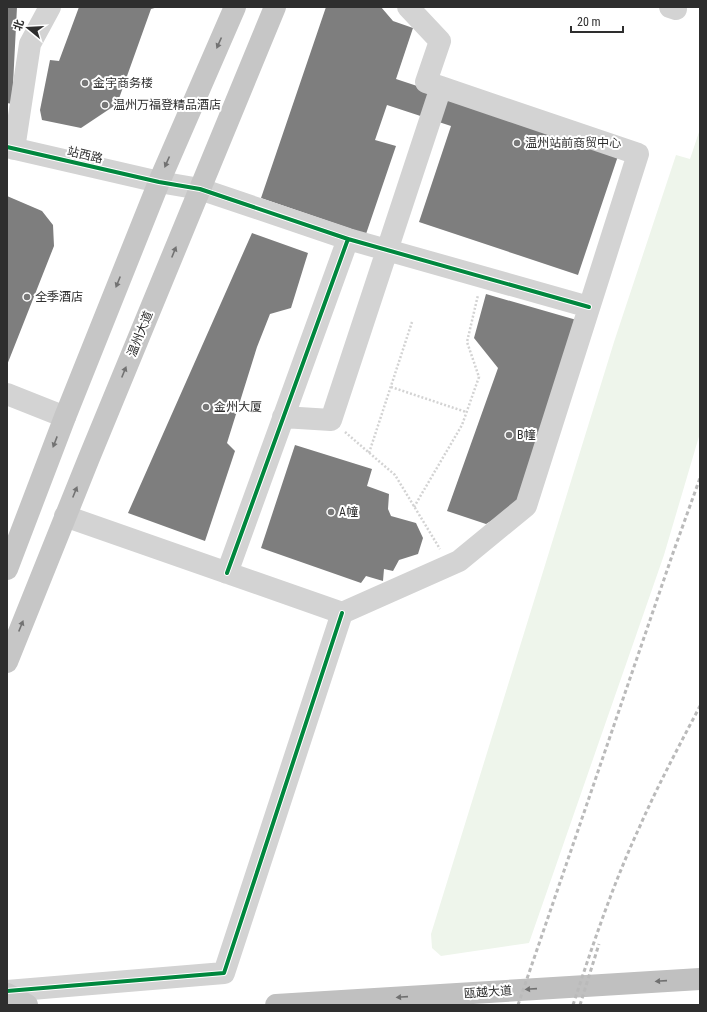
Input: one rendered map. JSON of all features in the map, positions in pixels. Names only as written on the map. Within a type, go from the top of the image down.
[{"type":"highway","name":"瓯越大道","points":[[276,1005],[700,979]]},
{"type":"main road","points":[[7,569],[65,417],[159,182],[235,7]]},
{"type":"main road","name":"温州大道","points":[[7,662],[65,516],[275,7]]},
{"type":"main road","points":[[7,992],[27,1005]]},
{"type":"street","points":[[11,148],[30,44],[50,7]]},
{"type":"street","points":[[65,516],[342,613],[459,561],[526,506],[638,154],[426,82],[440,41],[408,7]]},
{"type":"street","points":[[670,7],[676,9],[676,7]]},
{"type":"street","points":[[284,417],[331,420],[441,87]]},
{"type":"street","name":"站西路","points":[[11,148],[159,182],[200,189],[348,239],[590,307]]},
{"type":"street","points":[[227,573],[348,239]]},
{"type":"street","points":[[7,394],[65,417]]},
{"type":"street","points":[[7,992],[224,973],[342,613]]},
{"type":"path","points":[[414,507],[462,425],[479,377],[467,342],[482,277]]},
{"type":"path","points":[[369,453],[412,322]]},
{"type":"path","points":[[391,387],[466,412]]},
{"type":"path","points":[[331,420],[395,475],[449,565]]},
{"type":"shaded area","points":[[700,129],[700,433],[664,555],[529,943],[441,956],[432,948],[431,934],[614,342],[676,155],[690,159]]},
{"type":"building","points":[[7,7],[17,7],[12,104],[7,103]]},
{"type":"building","name":"金宇商务楼","points":[[79,7],[158,7],[151,9],[117,104],[81,128],[42,120],[40,110],[50,60],[59,61]]},
{"type":"building","name":"温州站前商贸中心","points":[[326,7],[381,7],[393,21],[413,28],[396,79],[619,153],[578,275],[419,222],[451,126],[387,105],[375,140],[396,146],[366,234],[261,198]]},
{"type":"building","points":[[7,196],[42,211],[53,225],[54,246],[7,365]]},
{"type":"building","name":"金州大厦","points":[[252,233],[308,253],[291,308],[270,314],[257,347],[227,443],[235,451],[205,541],[128,513]]},
{"type":"building","name":"B幢","points":[[486,294],[580,321],[522,502],[486,524],[447,511],[498,368],[474,338]]},
{"type":"building","name":"A幢","points":[[295,445],[372,469],[367,486],[389,494],[388,509],[391,516],[416,523],[423,538],[418,554],[399,560],[393,571],[384,569],[383,581],[366,576],[361,583],[261,548]]},
{"type":"railway","points":[[518,1005],[700,478]]},
{"type":"railway","points":[[573,1005],[604,914],[630,848],[661,781],[700,706]]},
{"type":"railway","points":[[580,1005],[599,944]]},
{"type":"cycle path","points":[[7,147],[159,182],[200,189],[348,239],[589,307]]},
{"type":"cycle path","points":[[227,573],[348,239]]},
{"type":"cycle path","points":[[7,991],[224,973],[342,613]]},
{"type":"place","name":"金宇商务楼","points":[[85,83]]},
{"type":"place","name":"温州万福登精品酒店","points":[[105,105]]},
{"type":"place","name":"温州站前商贸中心","points":[[517,143]]},
{"type":"place","name":"全季酒店","points":[[27,297]]},
{"type":"place","name":"金州大厦","points":[[206,407]]},
{"type":"place","name":"B幢","points":[[509,435]]},
{"type":"place","name":"A幢","points":[[331,512]]}]
